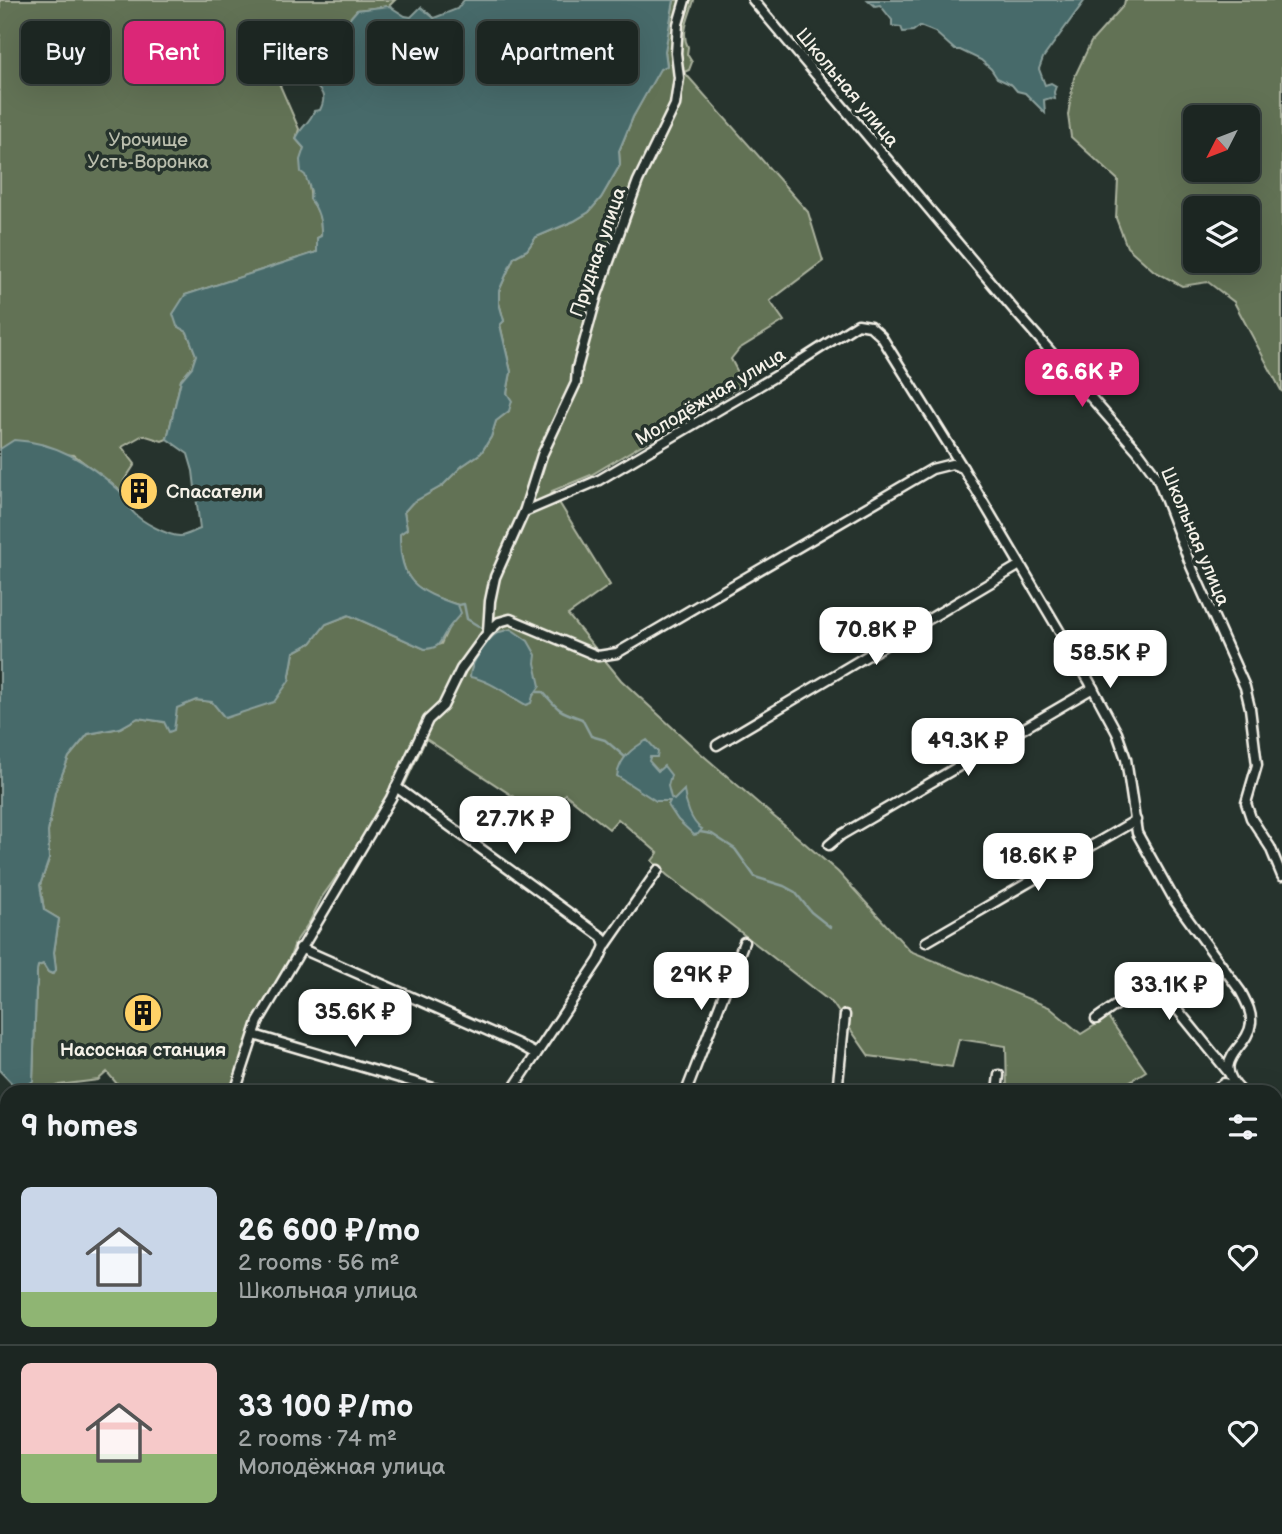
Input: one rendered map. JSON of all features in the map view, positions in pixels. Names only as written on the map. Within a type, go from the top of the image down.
[{"type":"street","name":"Прудная улица","points":[[524,512],[542,454],[576,383],[577,368],[597,295],[623,219],[638,181],[675,105],[679,78],[676,53],[678,24],[685,0]]},
{"type":"street","name":"Школьная улица","points":[[753,0],[1015,312],[1137,450],[1157,477],[1191,566],[1245,687],[1257,765],[1246,803],[1251,818],[1270,848],[1282,876]]},
{"type":"street","name":"Молодёжная улица","points":[[524,512],[599,480],[786,370],[858,324],[870,326],[881,336],[963,468],[1117,733],[1126,759],[1137,833],[1175,901],[1241,992],[1248,1006],[1252,1020],[1250,1030],[1228,1063],[1230,1075]]},
{"type":"street","points":[[237,1085],[258,1022],[396,787],[428,720],[443,706],[461,669],[488,632],[499,622],[510,619],[598,656],[617,653],[932,469],[952,464],[963,468]]},
{"type":"street","points":[[488,632],[495,576],[524,512]]},
{"type":"street","points":[[717,745],[1020,565]]},
{"type":"street","points":[[829,845],[841,835],[1093,688]]},
{"type":"street","points":[[396,787],[602,937],[605,946]]},
{"type":"street","points":[[926,942],[1136,820]]},
{"type":"street","points":[[516,1085],[599,960],[605,946],[658,870]]},
{"type":"street","points":[[689,1085],[744,942]]},
{"type":"street","points":[[300,948],[536,1054]]},
{"type":"street","points":[[1096,1019],[1121,1002],[1143,992],[1164,993],[1236,1085]]},
{"type":"street","points":[[838,1085],[845,1015]]},
{"type":"street","points":[[254,1035],[423,1085]]},
{"type":"street","points":[[998,1085],[999,1074]]},
{"type":"green space","name":"Урочище Усть-Воронка","points":[[0,0],[395,0],[389,6],[357,10],[347,21],[238,21],[238,84],[279,84],[299,129],[296,139],[304,148],[304,169],[310,199],[318,212],[321,236],[317,238],[317,252],[185,295],[177,326],[187,332],[196,355],[192,367],[181,380],[167,439],[162,441],[143,435],[122,447],[135,464],[124,481],[122,492],[74,455],[0,449]]},
{"type":"green space","points":[[674,0],[694,0],[685,36],[687,54],[692,62],[689,70],[684,72],[808,212],[823,261],[770,301],[784,321],[739,349],[731,359],[744,384],[591,475],[552,491],[610,585],[568,615],[621,680],[698,751],[838,872],[910,951],[1049,1007],[1081,1034],[1108,1017],[1146,1071],[1124,1085],[1007,1085],[1006,1046],[959,1039],[952,1067],[869,1056],[833,1004],[667,875],[652,861],[658,853],[618,819],[609,829],[565,794],[546,818],[426,739],[404,786],[395,782],[363,845],[352,855],[322,897],[295,943],[262,1007],[234,1085],[118,1085],[107,1072],[98,1080],[31,1085],[37,969],[43,964],[52,974],[56,970],[54,952],[59,919],[44,910],[40,885],[49,859],[48,832],[55,792],[69,757],[88,734],[120,728],[138,718],[164,722],[177,707],[196,700],[212,702],[289,681],[294,652],[311,643],[326,624],[349,615],[425,649],[441,644],[458,605],[431,595],[412,582],[400,550],[400,534],[407,529],[404,512],[412,503],[442,486],[462,466],[481,453],[491,437],[496,421],[509,411],[507,393],[511,372],[500,324],[504,321],[499,291],[514,257],[527,250],[536,237],[589,212],[601,198],[620,165],[619,151],[633,117],[660,68],[667,65],[665,51]]},
{"type":"green space","points":[[1125,0],[1282,0],[1282,392],[1234,302],[1208,282],[1182,286],[1154,271],[1127,247],[1116,218],[1118,180],[1071,137],[1068,115],[1074,78],[1091,42],[1124,5]]},
{"type":"water","points":[[464,0],[674,0],[665,51],[667,66],[660,69],[633,117],[619,151],[620,165],[601,198],[589,212],[536,237],[527,250],[514,257],[499,291],[504,321],[500,325],[511,372],[507,393],[512,401],[509,411],[496,421],[491,437],[481,453],[462,466],[442,486],[412,503],[404,512],[407,529],[400,534],[400,550],[407,573],[421,589],[458,605],[461,613],[439,644],[425,649],[349,615],[326,624],[311,643],[294,652],[289,681],[274,702],[225,718],[212,702],[196,700],[177,708],[174,730],[169,732],[164,722],[138,718],[120,728],[88,734],[69,757],[55,792],[48,832],[49,859],[40,885],[44,910],[59,919],[54,952],[56,970],[53,974],[48,972],[43,964],[38,966],[33,1081],[27,1085],[13,1085],[0,1071],[0,449],[14,440],[58,449],[83,462],[107,480],[121,492],[131,509],[142,520],[169,534],[180,536],[200,529],[193,471],[188,454],[167,439],[181,380],[192,367],[196,355],[187,332],[177,326],[173,314],[185,295],[317,252],[317,238],[321,236],[320,221],[310,199],[311,191],[305,175],[301,172],[300,160],[304,148],[296,139],[314,111],[320,110],[323,103],[321,91],[315,84],[353,84],[353,21],[347,21],[357,10],[389,6],[411,17],[421,7],[434,18],[457,9]]},
{"type":"water","points":[[868,0],[1085,0],[1043,58],[1039,69],[1045,85],[1051,83],[1056,86],[1055,99],[1044,100],[1045,113],[1025,93],[997,78],[981,60],[955,50],[935,32],[920,26],[913,31],[903,32],[901,27],[892,26],[892,20],[880,5],[875,6]]},
{"type":"water","points":[[511,629],[528,641],[536,655],[540,686],[531,703],[526,705],[492,685],[470,677],[476,659],[489,640],[499,632]]},
{"type":"water","points":[[647,740],[658,752],[657,757],[650,757],[649,761],[658,771],[664,766],[671,775],[668,786],[671,798],[674,800],[684,790],[692,817],[702,829],[698,834],[694,835],[678,820],[668,805],[670,801],[656,801],[617,776],[624,758]]},
{"type":"waterway","points":[[458,605],[464,604],[467,619],[485,630]]},
{"type":"waterway","points":[[537,692],[543,692],[560,710],[582,719],[591,736],[605,740],[625,757]]},
{"type":"waterway","points":[[700,832],[712,834],[735,849],[755,877],[795,892],[811,912],[830,927]]},
{"type":"place","name":"Спасатели","points":[[139,491]]},
{"type":"place","name":"Насосная станция","points":[[143,1013]]}]
